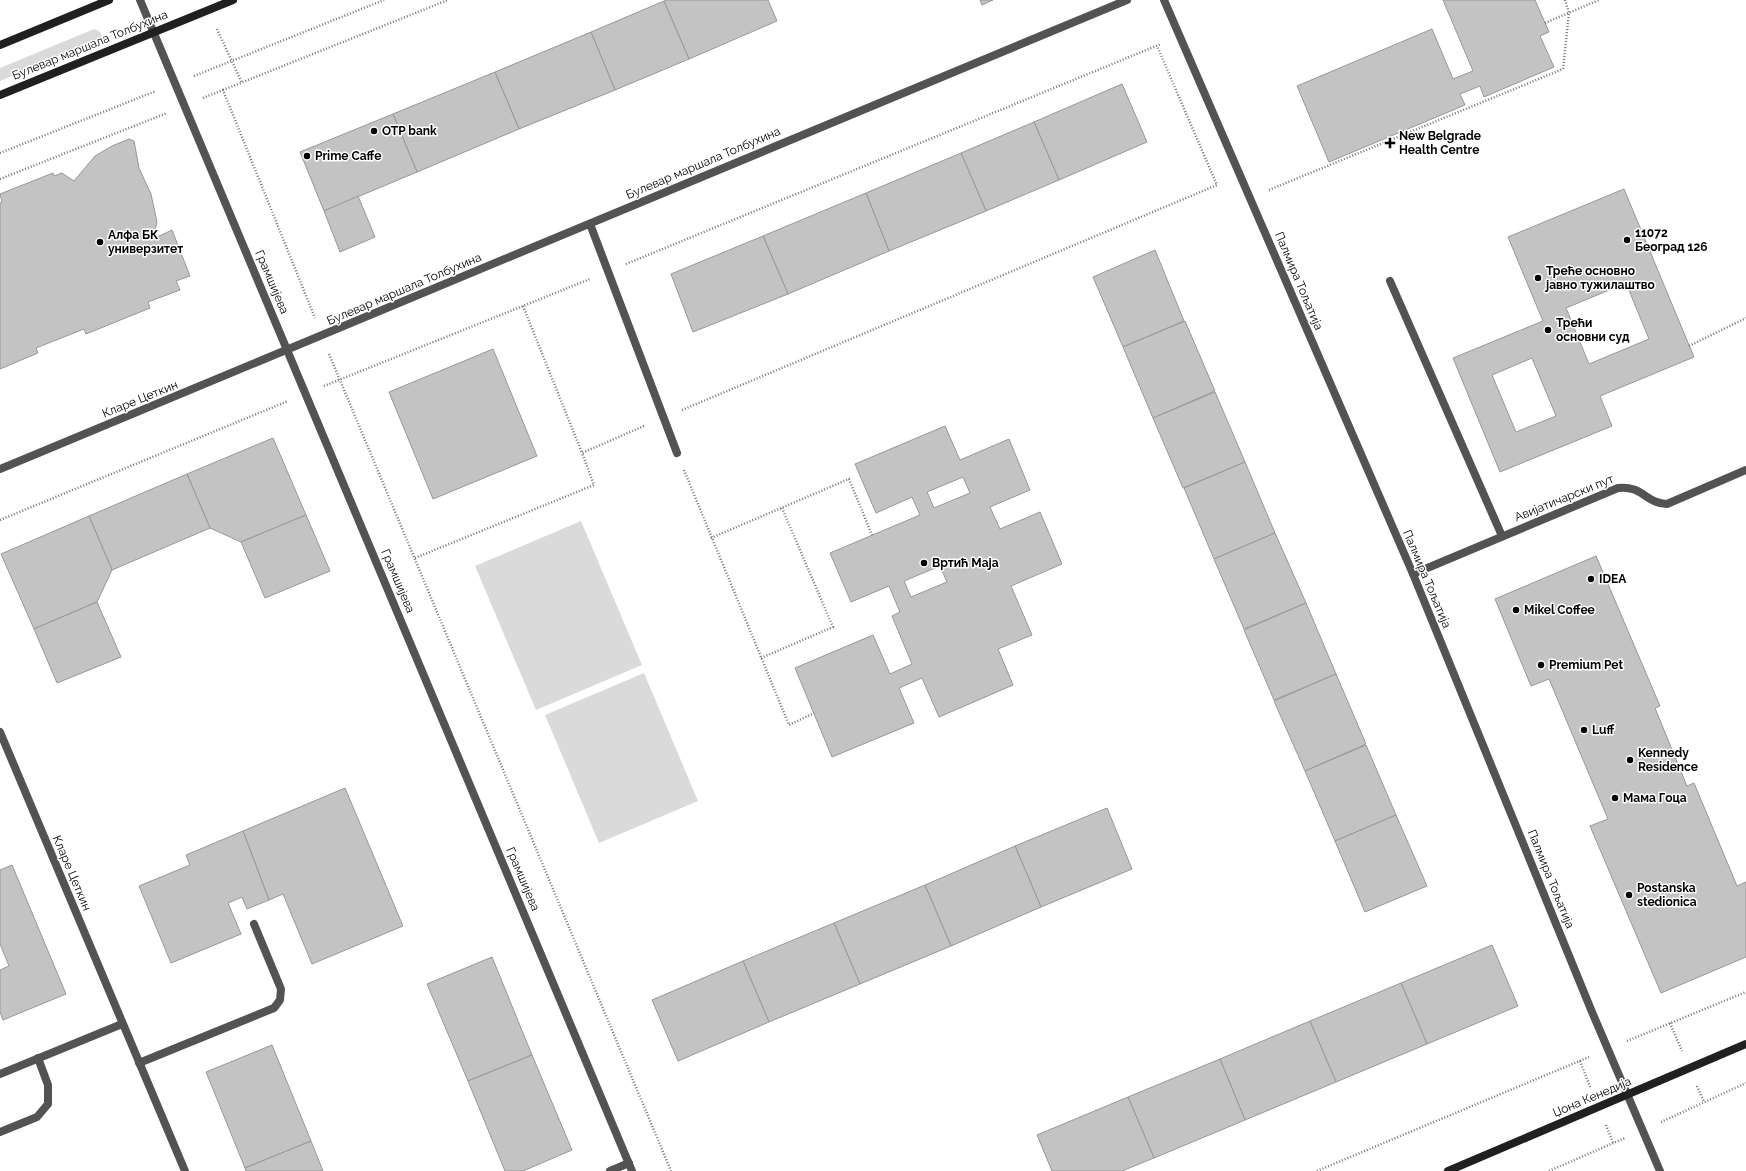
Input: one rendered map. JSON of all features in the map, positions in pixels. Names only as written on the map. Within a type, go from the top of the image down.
[{"type":"street","points":[[0,45],[109,0]]},
{"type":"street","name":"Грамшијева","points":[[140,0],[632,1171]]},
{"type":"street","name":"Булевар маршала Толбухина","points":[[0,94],[233,0]]},
{"type":"street","name":"Булевар маршала Толбухина","points":[[288,350],[860,110],[1127,0]]},
{"type":"street","name":"Палмира Тољатија","points":[[1164,0],[1413,574],[1660,1171]]},
{"type":"street","points":[[590,224],[677,453]]},
{"type":"street","points":[[1390,281],[1502,536]]},
{"type":"street","name":"Кларе Цеткин","points":[[0,469],[288,350]]},
{"type":"street","name":"Авијатичарски пут","points":[[1413,574],[1618,488],[1631,488],[1656,502],[1667,504],[1746,470]]},
{"type":"street","name":"Кларе Цеткин","points":[[0,732],[185,1171]]},
{"type":"street","points":[[139,1063],[274,1008],[280,1000],[281,989],[254,924]]},
{"type":"street","points":[[0,1074],[122,1024]]},
{"type":"street","name":"Џона Кенедија","points":[[1448,1171],[1746,1044]]},
{"type":"street","points":[[0,1132],[37,1117],[48,1104],[48,1085],[38,1058]]},
{"type":"street","points":[[610,1171],[629,1163]]},
{"type":"path","points":[[223,90],[448,0]]},
{"type":"path","points":[[1250,198],[1563,69],[1569,13],[1565,0]]},
{"type":"path","points":[[1545,23],[1599,0]]},
{"type":"path","points":[[208,10],[242,83]]},
{"type":"path","points":[[582,453],[663,417],[1217,185],[1157,46]]},
{"type":"path","points":[[415,558],[594,485],[523,306]]},
{"type":"path","points":[[1689,346],[1746,318]]},
{"type":"path","points":[[677,453],[789,725],[814,713]]},
{"type":"path","points":[[711,538],[849,479],[872,535]]},
{"type":"path","points":[[761,658],[833,626],[782,508]]},
{"type":"path","points":[[1317,1171],[1746,992]]},
{"type":"shaded area","points":[[94,29],[99,31],[102,35],[100,39],[0,81],[0,68]]},
{"type":"shaded area","points":[[581,521],[642,665],[536,710],[475,566]]},
{"type":"shaded area","points":[[644,673],[698,801],[599,843],[545,715]]},
{"type":"building","points":[[768,0],[777,21],[689,59],[664,1]]},
{"type":"building","points":[[980,0],[993,0],[982,5]]},
{"type":"building","points":[[1443,0],[1535,0],[1549,32],[1540,36],[1554,67],[1484,97],[1480,86],[1460,94],[1465,105],[1329,162],[1297,86],[1432,29],[1453,79],[1473,71]]},
{"type":"building","points":[[664,1],[689,59],[615,90],[591,32]]},
{"type":"building","points":[[591,32],[615,90],[519,129],[495,72]]},
{"type":"building","points":[[495,72],[519,129],[417,172],[393,114]]},
{"type":"building","points":[[1122,84],[1147,142],[1059,180],[1034,122]]},
{"type":"building","points":[[393,114],[417,172],[324,211],[300,152]]},
{"type":"building","points":[[1034,122],[1059,180],[986,211],[961,153]]},
{"type":"building","points":[[129,139],[134,141],[139,168],[151,194],[157,222],[153,239],[172,230],[190,276],[176,281],[180,290],[148,302],[150,308],[86,334],[84,329],[36,348],[38,353],[0,369],[0,203],[2,202],[0,194],[53,173],[54,176],[62,173],[74,181],[95,156],[112,146]]},
{"type":"building","points":[[961,153],[986,211],[889,251],[866,193]]},
{"type":"building","name":"Трећи основни суд","points":[[1624,189],[1694,357],[1600,396],[1612,426],[1500,472],[1453,358],[1543,321],[1508,237]],"holes":[[[1626,283],[1649,339],[1589,364],[1566,308]],[[1532,358],[1556,416],[1516,432],[1492,375]]]},
{"type":"building","points":[[866,193],[889,251],[788,294],[763,236]]},
{"type":"building","points":[[358,196],[375,237],[340,252],[324,211]]},
{"type":"building","points":[[763,236],[788,294],[693,332],[671,274]]},
{"type":"building","points":[[1155,250],[1184,321],[1123,347],[1093,277]]},
{"type":"building","points":[[1185,321],[1215,391],[1153,418],[1123,347]]},
{"type":"building","points":[[493,349],[537,456],[433,499],[389,392]]},
{"type":"building","points":[[1215,392],[1245,462],[1183,488],[1153,418]]},
{"type":"building","points":[[945,426],[960,460],[1009,439],[1030,490],[990,507],[1000,529],[1040,512],[1062,564],[1011,586],[1032,635],[998,649],[1013,685],[939,717],[922,678],[899,688],[914,723],[832,757],[795,668],[873,635],[890,674],[912,664],[892,616],[900,612],[889,586],[851,602],[830,553],[920,515],[912,497],[876,513],[855,464]],"holes":[[[963,477],[970,493],[934,508],[927,492]],[[940,566],[947,582],[911,597],[904,581]]]},
{"type":"building","points":[[273,438],[306,515],[241,542],[210,528],[187,474]]},
{"type":"building","points":[[1245,462],[1275,533],[1214,559],[1184,488]]},
{"type":"building","points":[[187,474],[210,528],[112,570],[89,516]]},
{"type":"building","points":[[306,515],[330,571],[265,598],[241,542]]},
{"type":"building","points":[[89,516],[112,570],[97,602],[34,629],[1,554]]},
{"type":"building","points":[[1275,533],[1306,603],[1244,629],[1214,559]]},
{"type":"building","name":"Kennedy Residence","points":[[1596,556],[1660,706],[1655,708],[1687,786],[1694,783],[1737,886],[1746,882],[1746,957],[1661,993],[1590,826],[1608,819],[1549,679],[1531,686],[1495,599]]},
{"type":"building","points":[[97,602],[121,657],[57,683],[34,629]]},
{"type":"building","points":[[1306,603],[1336,674],[1274,700],[1244,630]]},
{"type":"building","points":[[1336,674],[1366,744],[1305,771],[1274,701]]},
{"type":"building","points":[[1366,745],[1396,815],[1335,841],[1305,771]]},
{"type":"building","points":[[345,788],[403,926],[312,964],[283,894],[269,900],[243,831]]},
{"type":"building","points":[[1107,808],[1132,869],[1041,907],[1015,846]]},
{"type":"building","points":[[1396,815],[1427,886],[1365,912],[1335,841]]},
{"type":"building","points":[[243,831],[269,900],[247,909],[242,897],[228,903],[241,934],[171,963],[139,886],[190,865],[186,855]]},
{"type":"building","points":[[1015,846],[1041,907],[951,946],[925,885]]},
{"type":"building","points":[[12,865],[66,994],[3,1020],[0,1012],[0,970],[9,966],[0,944],[0,870]]},
{"type":"building","points":[[925,885],[951,946],[860,984],[834,923]]},
{"type":"building","points":[[834,923],[860,984],[769,1022],[743,961]]},
{"type":"building","points":[[1492,945],[1518,1006],[1427,1044],[1401,983]]},
{"type":"building","points":[[492,957],[532,1055],[468,1081],[427,984]]},
{"type":"building","points":[[743,961],[769,1022],[678,1061],[652,1000]]},
{"type":"building","points":[[1401,983],[1427,1044],[1336,1082],[1310,1021]]},
{"type":"building","points":[[1310,1021],[1336,1082],[1245,1120],[1220,1059]]},
{"type":"building","points":[[272,1045],[311,1141],[245,1168],[206,1072]]},
{"type":"building","points":[[532,1055],[572,1150],[523,1171],[505,1171],[468,1081]]},
{"type":"building","points":[[1220,1059],[1245,1120],[1154,1158],[1128,1097]]},
{"type":"building","points":[[1128,1097],[1154,1158],[1122,1171],[1052,1171],[1037,1135]]},
{"type":"building","points":[[311,1141],[323,1171],[246,1171],[245,1168]]},
{"type":"place","name":"OTP bank","points":[[374,131]]},
{"type":"place","name":"New Belgrade Health Centre","points":[[1390,143]]},
{"type":"place","name":"Prime Caffe","points":[[307,156]]},
{"type":"place","name":"11072 Београд 126","points":[[1627,240]]},
{"type":"place","name":"Алфа БК универзитет","points":[[100,242]]},
{"type":"place","name":"Треће основно јавно тужилаштво","points":[[1538,278]]},
{"type":"place","name":"Трећи основни суд","points":[[1548,330]]},
{"type":"place","name":"Вртић Маја","points":[[924,563]]},
{"type":"place","name":"IDEA","points":[[1591,579]]},
{"type":"place","name":"Mikel Coffee","points":[[1516,610]]},
{"type":"place","name":"Premium Pet","points":[[1541,665]]},
{"type":"place","name":"Luff","points":[[1584,730]]},
{"type":"place","name":"Kennedy Residence","points":[[1630,760]]},
{"type":"place","name":"Мама Гоца","points":[[1615,798]]},
{"type":"place","name":"Postanska stedionica","points":[[1629,895]]}]
